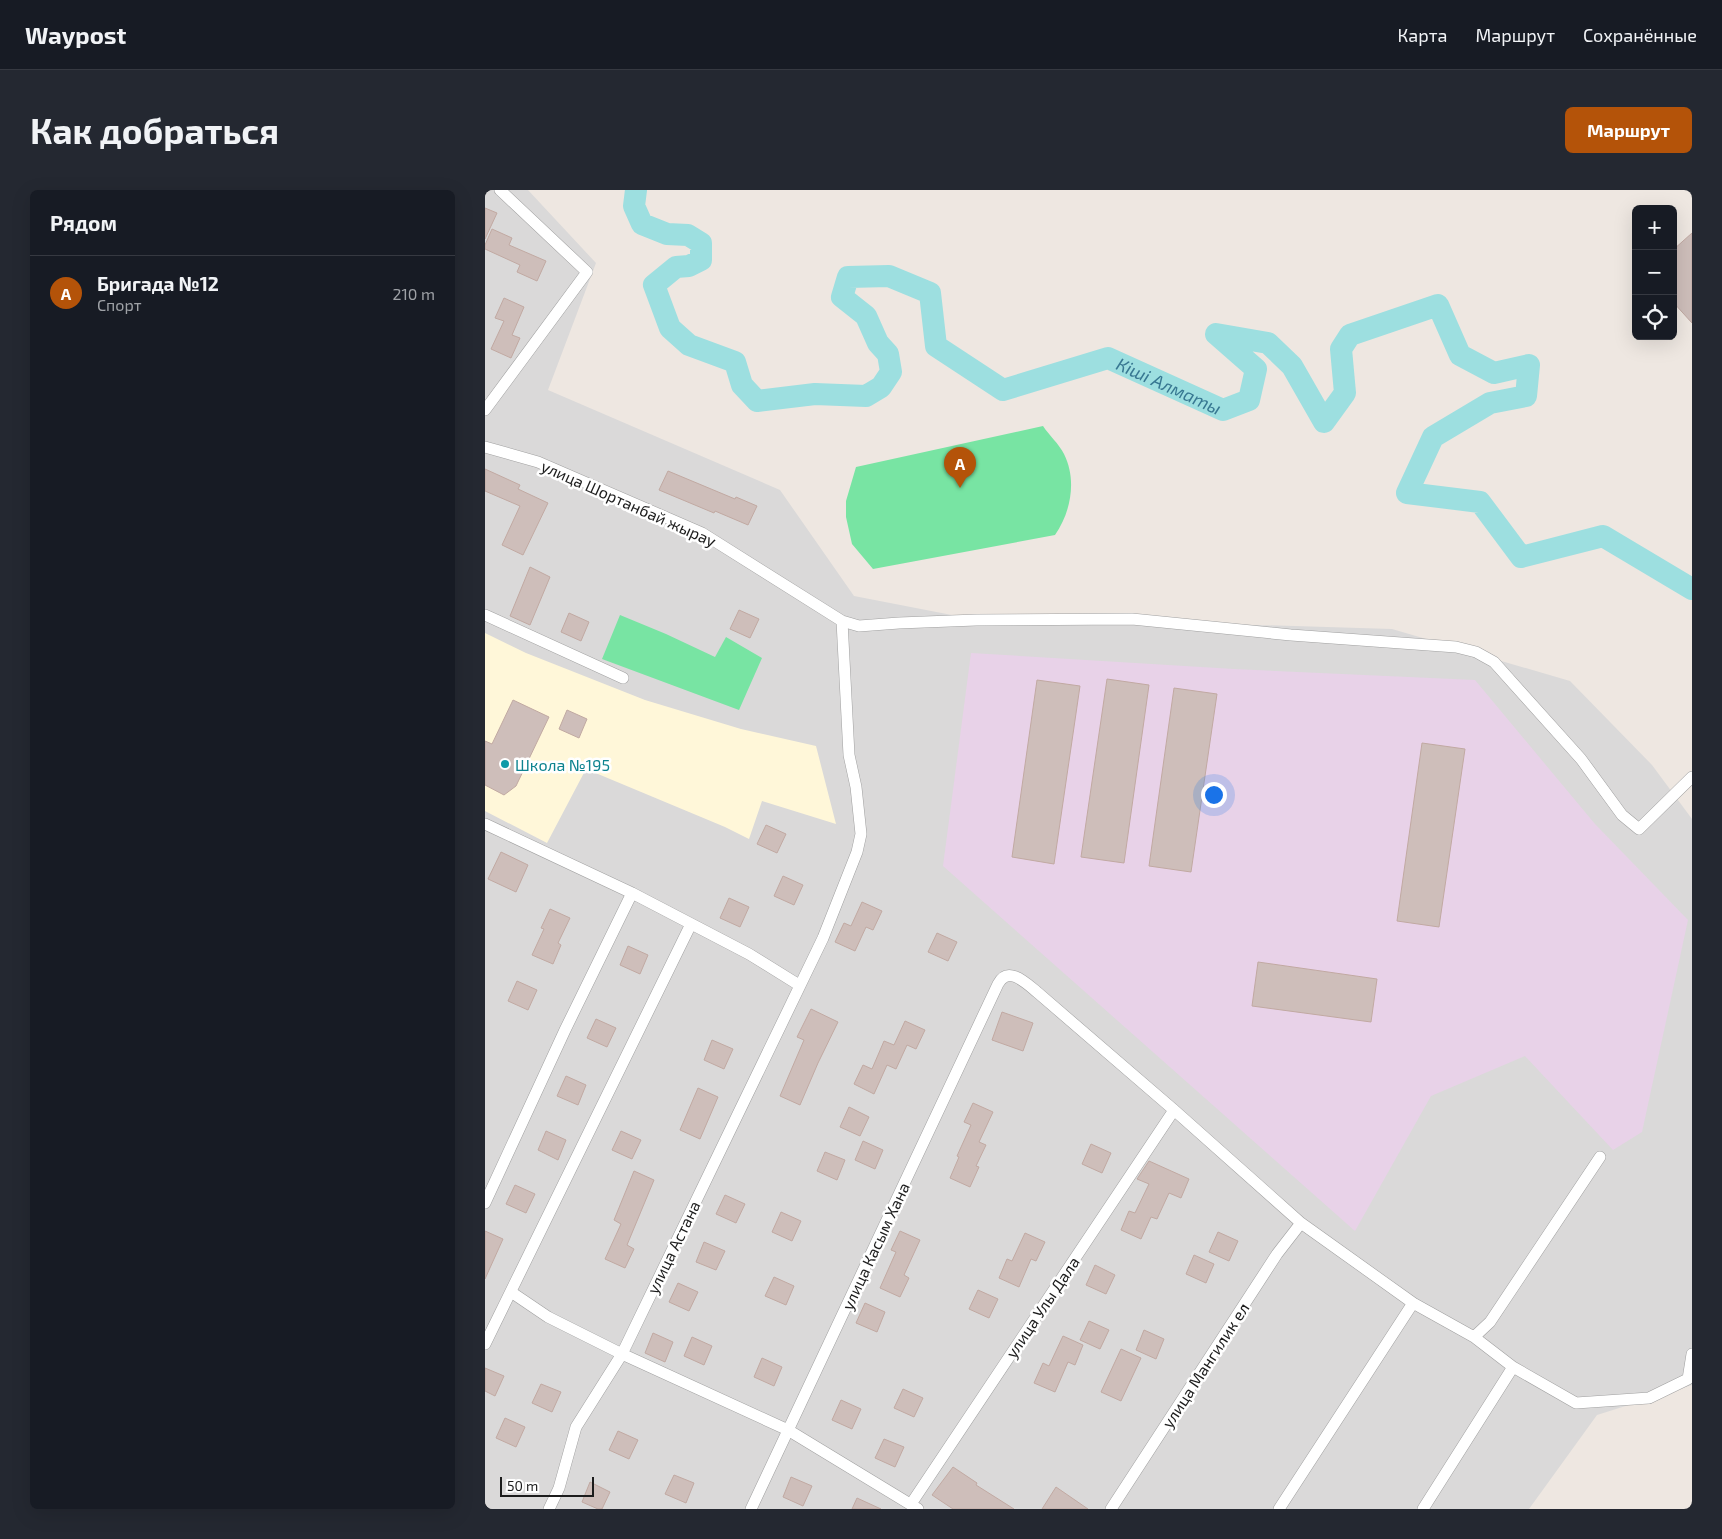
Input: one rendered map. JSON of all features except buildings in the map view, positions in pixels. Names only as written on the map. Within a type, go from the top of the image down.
[{"type":"street","points":[[485,410],[587,272],[500,190]]},
{"type":"street","name":"улица Шортанбай жырау","points":[[485,447],[538,462],[702,533],[842,621]]},
{"type":"street","points":[[485,615],[623,678]]},
{"type":"street","points":[[842,621],[859,626],[899,622],[976,620],[1132,619],[1291,635],[1456,647],[1476,652],[1494,662],[1581,759],[1622,815],[1639,829],[1692,777]]},
{"type":"street","name":"улица Астана","points":[[549,1509],[559,1488],[576,1427],[622,1354],[823,938],[851,870],[861,834],[856,786],[849,755],[842,621]]},
{"type":"street","points":[[485,824],[632,893],[749,954],[799,985]]},
{"type":"street","points":[[485,1203],[565,1030],[632,893]]},
{"type":"street","points":[[485,1344],[691,924]]},
{"type":"street","name":"улица Касым Хана","points":[[751,1509],[1001,978],[1007,975],[1020,978],[1174,1110]]},
{"type":"street","points":[[1174,1110],[1301,1223],[1413,1303],[1474,1337],[1513,1367],[1575,1403],[1649,1398],[1688,1379],[1692,1354]]},
{"type":"street","name":"улица Улы Дала","points":[[914,1507],[1174,1110]]},
{"type":"street","points":[[1474,1337],[1489,1322],[1600,1157]]},
{"type":"street","name":"улица Мангилик ел","points":[[1111,1509],[1277,1254],[1301,1223]]},
{"type":"street","points":[[511,1292],[548,1317],[622,1354],[788,1430],[914,1507]]},
{"type":"street","points":[[1279,1509],[1413,1303]]},
{"type":"street","points":[[1423,1509],[1513,1367]]},
{"type":"shaded area","points":[[485,190],[528,190],[596,263],[548,390],[780,490],[854,596],[957,616],[1392,629],[1570,681],[1652,765],[1692,819],[1692,1385],[1597,1415],[1529,1509],[485,1509]]},
{"type":"shaded area","points":[[485,633],[526,653],[645,700],[741,729],[816,746],[836,824],[762,801],[749,839],[725,827],[586,769],[547,843],[485,811]]},
{"type":"shaded area","points":[[971,653],[1234,669],[1475,680],[1595,824],[1688,920],[1642,1132],[1613,1150],[1525,1056],[1431,1096],[1355,1231],[943,866]]},
{"type":"green space","points":[[1043,426],[1062,450],[1070,474],[1071,485],[1068,506],[1061,526],[1055,535],[873,569],[852,544],[846,517],[846,501],[856,467]]},
{"type":"green space","points":[[620,615],[715,657],[726,637],[762,658],[739,710],[602,659]]},
{"type":"waterway","name":"Кіші Алматы","points":[[636,190],[634,206],[642,224],[667,234],[688,235],[701,243],[701,260],[689,266],[676,267],[654,285],[670,328],[689,345],[735,362],[742,385],[757,401],[815,394],[866,396],[881,387],[891,372],[888,354],[878,343],[866,316],[842,297],[848,277],[889,276],[930,293],[936,346],[1003,390],[1108,358],[1223,410],[1249,400],[1256,369],[1216,334],[1268,343],[1292,366],[1324,422],[1345,393],[1341,349],[1350,335],[1438,305],[1460,355],[1494,373],[1529,365],[1526,396],[1490,403],[1433,437],[1407,493],[1480,502],[1521,557],[1603,536],[1692,589]]},
{"type":"place","name":"Бригада №12","points":[[960,488]]},
{"type":"place","name":"Школа №195","points":[[505,764]]}]
